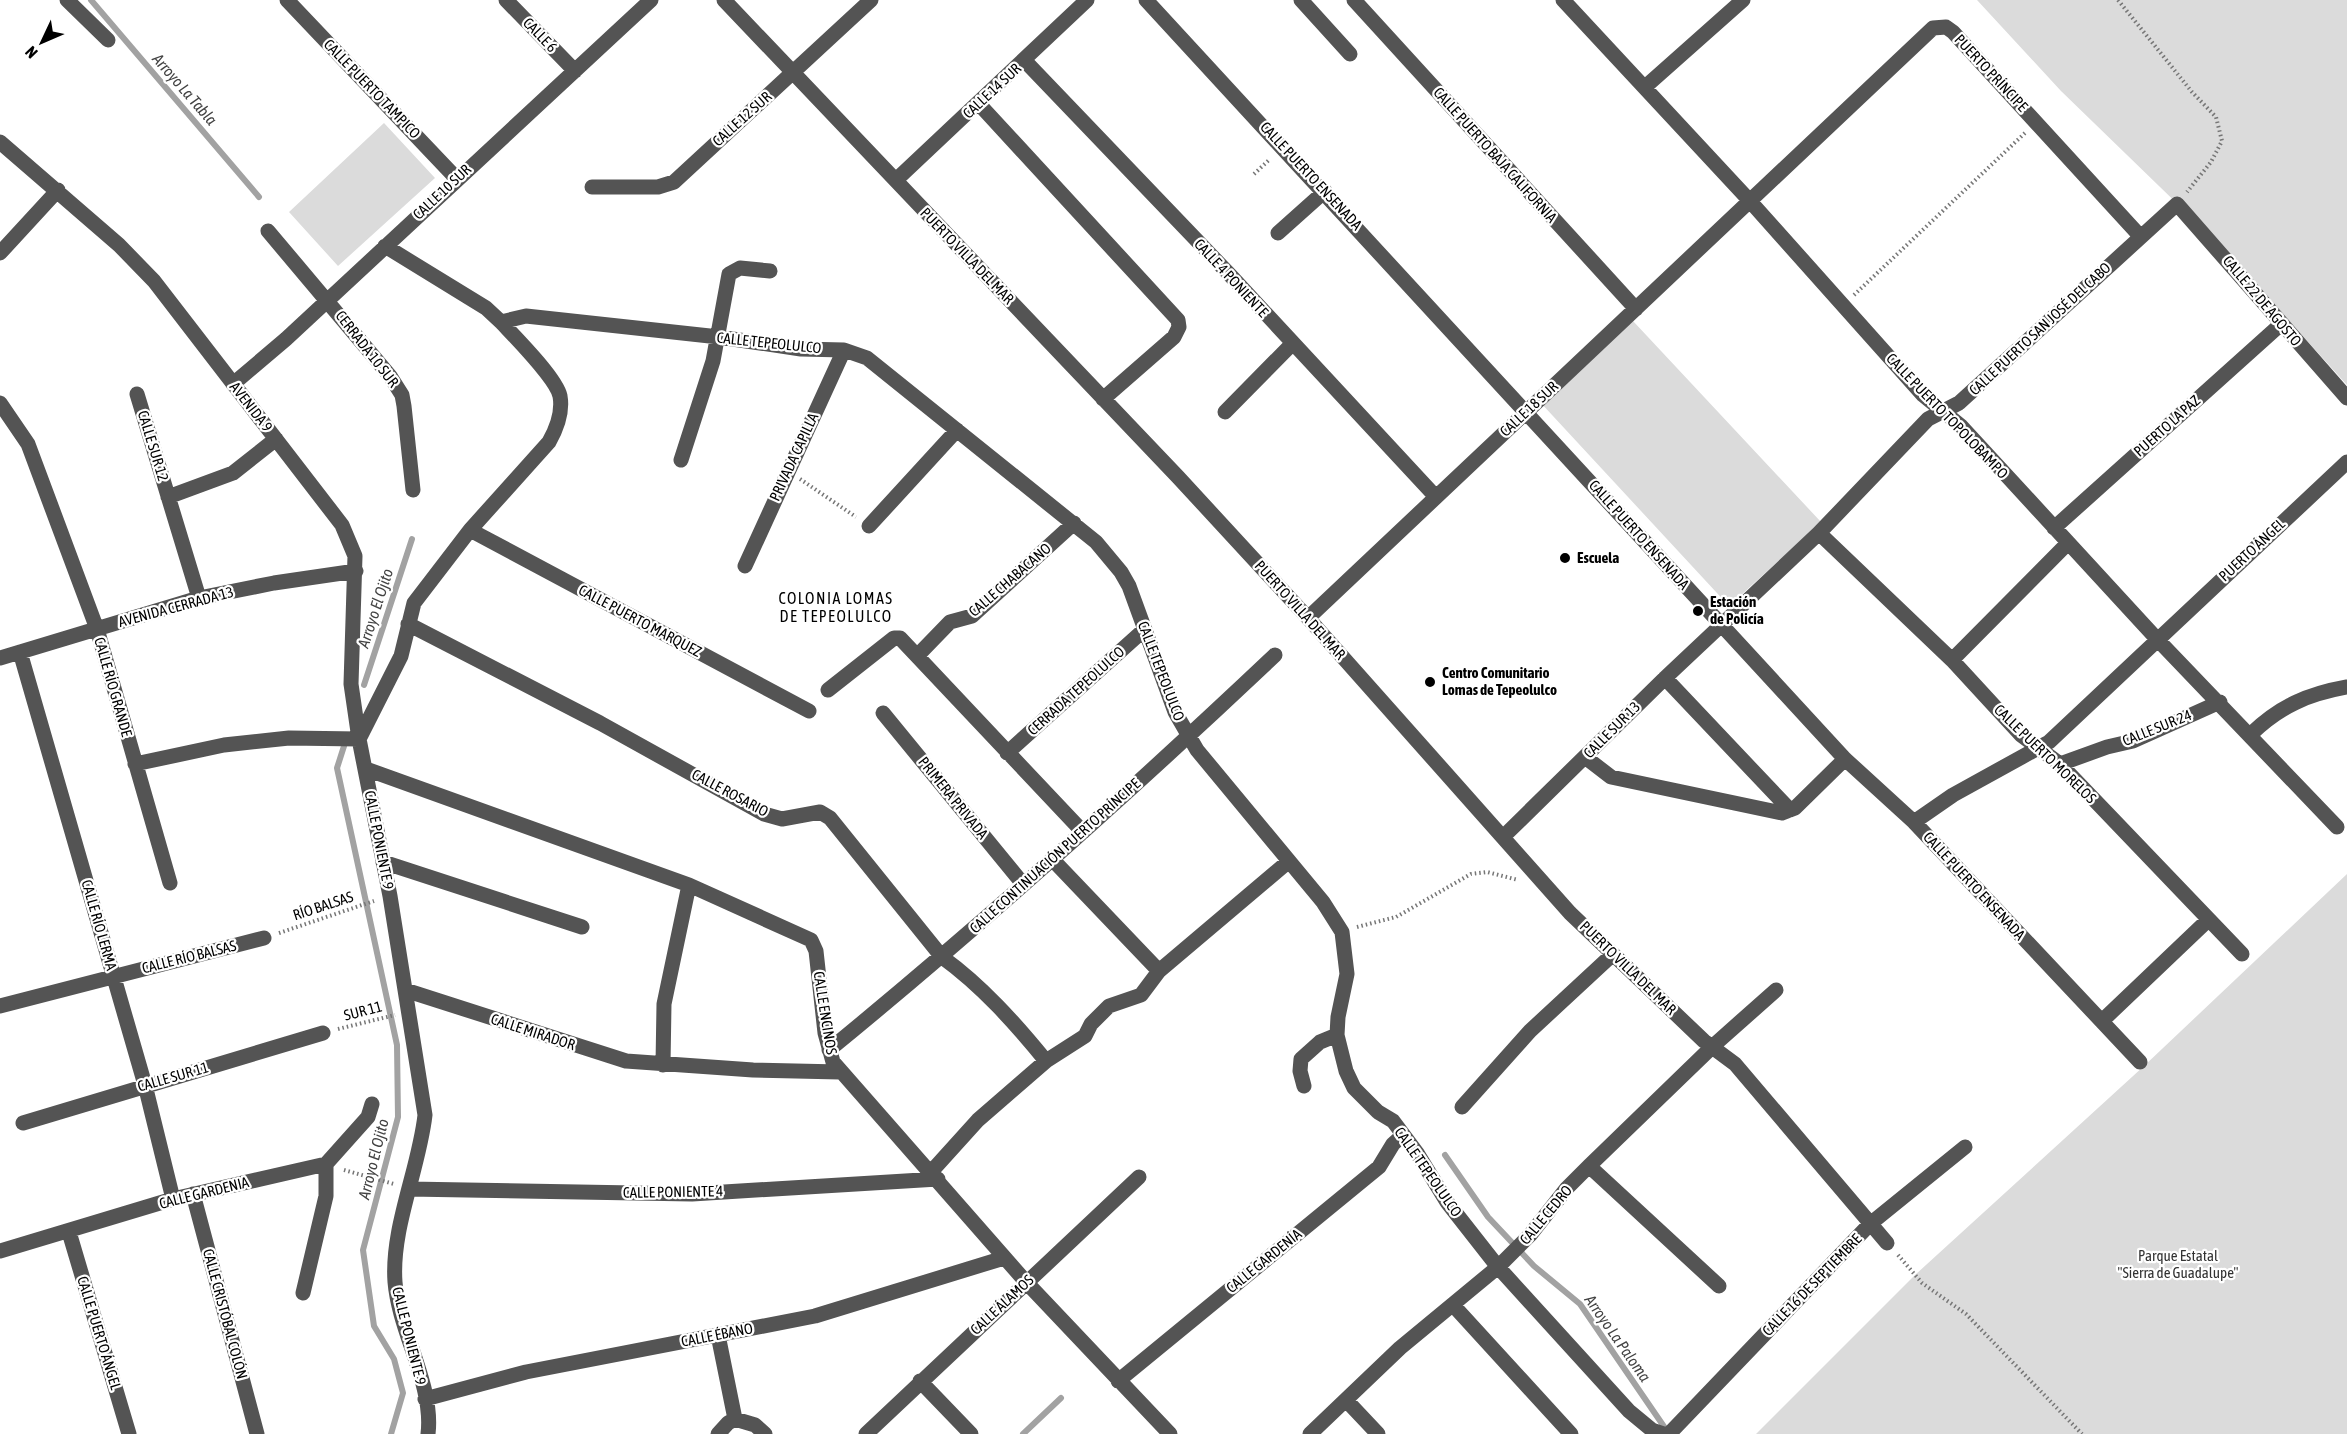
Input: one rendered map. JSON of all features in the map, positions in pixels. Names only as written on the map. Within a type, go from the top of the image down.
[{"type":"street","points":[[67,0],[108,40]]},
{"type":"street","name":"CALLE PUERTO TAMPICO","points":[[286,0],[457,179]]},
{"type":"street","name":"CALLE 6","points":[[506,0],[575,71]]},
{"type":"street","name":"CALLE 10 SUR","points":[[233,384],[286,339],[651,0]]},
{"type":"street","name":"PUERTO VILLA DEL MAR","points":[[724,0],[1308,618],[1504,836],[1535,874],[1612,955],[1735,1064],[1887,1243]]},
{"type":"street","name":"CALLE 12 SUR","points":[[592,187],[658,187],[674,182],[871,0]]},
{"type":"street","name":"CALLE 14 SUR","points":[[896,180],[1025,61],[1087,0]]},
{"type":"street","name":"CALLE PUERTO ENSENADA","points":[[1146,0],[1325,191],[1845,759],[1914,822],[2140,1062]]},
{"type":"street","points":[[1301,0],[1350,54]]},
{"type":"street","name":"CALLE PUERTO BAJA CALIFORNIA","points":[[1354,0],[1636,309]]},
{"type":"street","name":"CALLE PUERTO TOPOLOBAMPO","points":[[1563,0],[1749,200],[1923,395],[1961,426],[2156,638],[2251,734],[2337,827]]},
{"type":"street","points":[[1645,87],[1743,0]]},
{"type":"street","name":"PUERTO PRÍNCIPE","points":[[1749,200],[1933,28],[1946,27],[2140,236]]},
{"type":"street","name":"CALLE 4 PONIENTE","points":[[1025,61],[1230,275],[1436,497]]},
{"type":"street","points":[[979,104],[1178,320],[1179,327],[1174,337],[1103,399]]},
{"type":"street","name":"AVENIDA 9","points":[[0,142],[119,245],[154,281],[342,525],[352,544],[356,571],[351,634],[351,684],[359,739]]},
{"type":"street","points":[[0,253],[58,190]]},
{"type":"street","points":[[1278,234],[1325,191]]},
{"type":"street","name":"CALLE 18 SUR","points":[[1308,618],[1749,200]]},
{"type":"street","name":"CALLE PUERTO SAN JOSÉ DEL CABO","points":[[1721,626],[1819,533],[1928,419],[1959,403],[2177,204]]},
{"type":"street","name":"CALLE 22 DE AGOSTO","points":[[2177,204],[2273,313],[2280,325],[2347,398]]},
{"type":"street","name":"CERRADA 10 SUR","points":[[268,231],[328,300],[390,376],[402,395],[413,490]]},
{"type":"street","points":[[135,764],[224,745],[289,738],[359,739],[401,656],[414,603],[470,530],[549,442],[557,428],[561,411],[560,393],[501,322],[486,308],[385,246]]},
{"type":"street","points":[[681,460],[703,394],[718,337],[729,274],[740,268],[770,271]]},
{"type":"street","name":"CALLE TEPEOLULCO","points":[[501,322],[526,316],[718,337],[801,349],[844,350],[867,358],[1096,542],[1121,572],[1129,586],[1175,712],[1189,736],[1323,902],[1342,932],[1347,974],[1338,1017],[1337,1035],[1346,1071],[1354,1088],[1378,1112],[1393,1121],[1447,1202],[1498,1268],[1629,1411],[1652,1430],[1664,1434]]},
{"type":"street","name":"PUERTO LA PAZ","points":[[2054,528],[2280,325]]},
{"type":"street","points":[[1225,412],[1292,344]]},
{"type":"street","name":"PRIVADA CAPILLA","points":[[745,566],[787,470],[844,350]]},
{"type":"street","name":"CALLE SUR 12","points":[[137,394],[199,598]]},
{"type":"street","name":"CALLE RÍO GRANDE","points":[[0,403],[28,444],[97,629],[170,884]]},
{"type":"street","points":[[869,526],[957,430]]},
{"type":"street","name":"CALLE SUR 12","points":[[168,497],[227,477],[276,439]]},
{"type":"street","name":"PUERTO ÁNGEL","points":[[2038,749],[2347,462]]},
{"type":"street","name":"CALLE CHABACANO","points":[[918,655],[950,622],[966,619],[1074,524]]},
{"type":"street","name":"CALLE PUERTO MARQUEZ","points":[[470,530],[809,711]]},
{"type":"street","name":"CALLE PUERTO MORELOS","points":[[1819,533],[1952,660],[2021,735],[2060,764],[2242,954]]},
{"type":"street","points":[[1952,660],[2068,543]]},
{"type":"street","name":"AVENIDA CERRADA 13","points":[[0,658],[199,598],[274,583],[356,571]]},
{"type":"street","name":"CALLE ROSARIO","points":[[408,624],[600,723],[764,814],[782,819],[820,812],[830,818],[942,957],[1012,1020],[1046,1061]]},
{"type":"street","name":"CALLE SUR 13","points":[[1504,836],[1721,626]]},
{"type":"street","name":"CERRADA TEPEOLULCO","points":[[1007,753],[1144,629]]},
{"type":"street","points":[[828,690],[894,638],[904,640],[1083,832]]},
{"type":"street","name":"CALLE RÍO LERMA","points":[[21,652],[145,1085],[173,1199]]},
{"type":"street","name":"CALLE CONTINUACIÓN PUERTO PRÍNCIPE","points":[[829,1050],[942,957],[1052,860],[1275,655]]},
{"type":"street","points":[[1665,678],[1790,810]]},
{"type":"street","points":[[2251,734],[2264,722],[2313,693],[2347,687]]},
{"type":"street","name":"CALLE SUR 24","points":[[2060,764],[2107,747],[2133,741],[2220,702]]},
{"type":"street","name":"PRIMERA PRIVADA","points":[[883,713],[1023,884]]},
{"type":"street","name":"CALLE PONIENTE 9","points":[[359,739],[390,896],[425,1115],[422,1140],[397,1248],[395,1281],[400,1309],[425,1399],[428,1434]]},
{"type":"street","points":[[1914,822],[1953,795],[2038,749]]},
{"type":"street","points":[[1585,757],[1611,777],[1782,813],[1790,810],[1845,759]]},
{"type":"street","name":"CALLE ENCINOS","points":[[366,769],[689,885],[811,940],[816,951],[829,1050],[840,1072],[1004,1258],[1170,1434]]},
{"type":"street","points":[[1052,860],[1159,971]]},
{"type":"street","points":[[934,1176],[978,1120],[1046,1061],[1085,1036],[1091,1024],[1109,1006],[1141,994],[1159,971],[1289,861]]},
{"type":"street","points":[[383,862],[582,927]]},
{"type":"street","points":[[663,1065],[663,1004],[689,885]]},
{"type":"street","points":[[2102,1021],[2208,920]]},
{"type":"street","name":"CALLE RÍO BALSAS","points":[[0,1006],[264,938]]},
{"type":"street","points":[[1461,1107],[1530,1031],[1612,955]]},
{"type":"street","name":"CALLE MIRADOR","points":[[405,990],[626,1061],[663,1065],[840,1072]]},
{"type":"street","name":"CALLE CEDRO","points":[[1310,1434],[1400,1348],[1498,1268],[1530,1235],[1567,1188],[1589,1166],[1713,1046],[1776,990]]},
{"type":"street","name":"CALLE SUR 11","points":[[23,1123],[323,1033]]},
{"type":"street","points":[[1304,1086],[1300,1071],[1301,1059],[1320,1042],[1337,1035]]},
{"type":"street","points":[[303,1293],[326,1196],[326,1164],[368,1117],[372,1104]]},
{"type":"street","name":"CALLE GARDENÍA","points":[[1118,1381],[1379,1167],[1393,1143],[1404,1135]]},
{"type":"street","name":"CALLE 16 DE SEPTIEMBRE","points":[[1669,1434],[1870,1224],[1965,1147]]},
{"type":"street","name":"CALLE GARDENIA","points":[[0,1251],[173,1199],[326,1164]]},
{"type":"street","points":[[1589,1166],[1719,1286]]},
{"type":"street","name":"CALLE PONIENTE 4","points":[[409,1189],[692,1194],[934,1176]]},
{"type":"street","name":"CALLE ÁLAMOS","points":[[866,1434],[1139,1177]]},
{"type":"street","name":"CALLE CRISTÓBAL COLÓN","points":[[193,1194],[257,1434]]},
{"type":"street","name":"CALLE PUERTO ÁNGEL","points":[[69,1232],[129,1434]]},
{"type":"street","name":"CALLE ÉBANO","points":[[425,1399],[526,1372],[848,1308],[1004,1258]]},
{"type":"street","points":[[1453,1305],[1571,1434]]},
{"type":"street","points":[[718,1335],[735,1419]]},
{"type":"street","points":[[920,1381],[971,1434]]},
{"type":"street","points":[[1346,1400],[1378,1434]]},
{"type":"street","points":[[718,1434],[735,1419],[755,1425],[765,1434]]},
{"type":"path","points":[[2118,0],[2192,92],[2216,117],[2222,141],[2211,162],[2177,204]]},
{"type":"path","points":[[1843,306],[2036,122]]},
{"type":"path","points":[[787,470],[869,526]]},
{"type":"path","points":[[1342,932],[1396,917],[1471,874],[1487,872],[1515,880],[1535,874]]},
{"type":"path","name":"RÍO BALSAS","points":[[264,938],[390,896]]},
{"type":"path","name":"SUR 11","points":[[323,1033],[409,1011]]},
{"type":"path","points":[[326,1164],[409,1189]]},
{"type":"path","points":[[1887,1243],[1922,1283],[1966,1314],[2082,1434]]},
{"type":"green space","points":[[1977,0],[2347,0],[2347,385],[2225,250],[2061,91]]},
{"type":"green space","points":[[384,123],[435,178],[338,266],[289,212]]},
{"type":"green space","points":[[1633,321],[1821,522],[1729,606],[1540,402]]},
{"type":"green space","name":"Parque Estatal \"Sierra de Guadalupe\"","points":[[2347,874],[2347,1434],[1756,1434],[1915,1275],[2144,1066]]},
{"type":"waterway","name":"Arroyo La Tabla","points":[[91,0],[259,197]]},
{"type":"waterway","name":"Arroyo El Ojito","points":[[364,685],[412,539]]},
{"type":"waterway","name":"Arroyo El Ojito","points":[[345,743],[337,768],[397,1045],[398,1117],[363,1250],[374,1326],[394,1359],[403,1393],[391,1434]]},
{"type":"waterway","name":"Arroyo La Paloma","points":[[1445,1155],[1488,1217],[1534,1266],[1580,1304],[1667,1431]]},
{"type":"waterway","name":"Arroyo El Ojito","points":[[1023,1434],[1061,1398]]},
{"type":"place","name":"Escuela","points":[[1565,558]]},
{"type":"place","name":"Estación de Policía","points":[[1698,611]]},
{"type":"place","name":"Centro Comunitario Lomas de Tepeolulco","points":[[1430,682]]},
{"type":"district","name":"COLONIA LOMAS DE TEPEOLULCO","points":[[836,607]]}]
